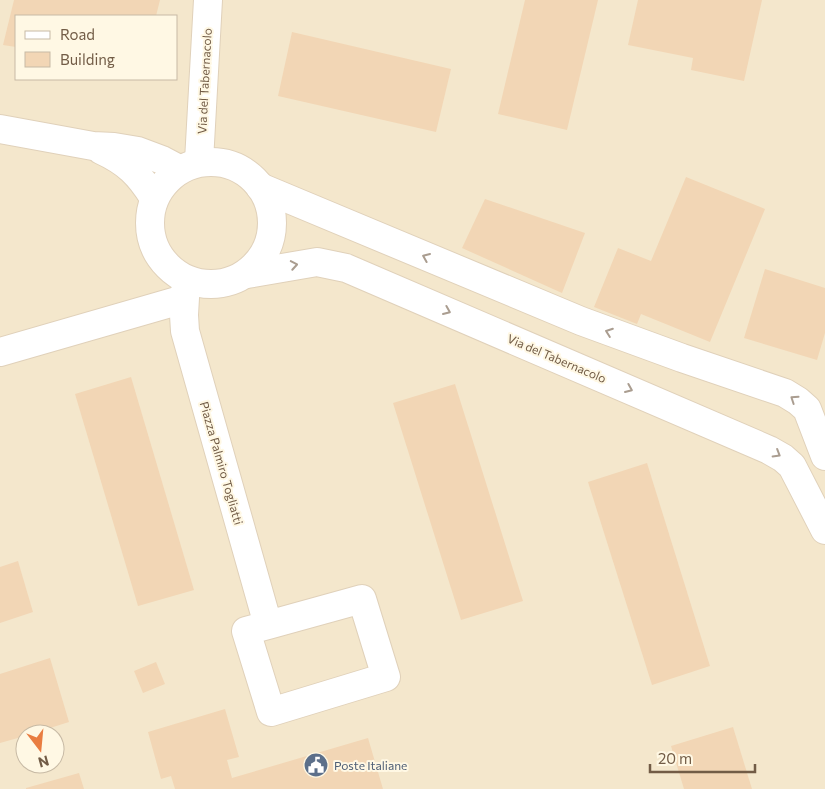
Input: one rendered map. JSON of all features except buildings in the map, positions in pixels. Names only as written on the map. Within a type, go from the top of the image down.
[{"type":"street","name":"Via del Tabernacolo","points":[[189,165],[208,0]]},
{"type":"street","points":[[0,129],[93,146],[138,151],[162,160],[189,165],[216,161],[226,164],[250,177],[260,187],[271,208],[274,228],[266,252],[246,274],[221,284],[209,284],[185,290],[0,352]]},
{"type":"street","points":[[93,146],[116,157],[130,167],[143,181],[154,198]]},
{"type":"street","points":[[185,290],[165,264],[155,246],[151,233],[150,219],[154,198],[163,186],[189,165]]},
{"type":"street","points":[[260,187],[581,321],[784,393],[807,409],[825,456]]},
{"type":"street","name":"Via del Tabernacolo","points":[[246,274],[317,262],[346,268],[769,450],[792,466],[825,530]]},
{"type":"street","name":"Piazza Palmiro Togliatti","points":[[185,290],[184,316],[189,344],[268,625]]},
{"type":"street","points":[[362,598],[386,677],[271,712],[246,631],[268,625],[362,598]]},
{"type":"shaded area","points":[[0,0],[825,0],[825,789],[0,789]]},
{"type":"place","name":"Poste Italiane","points":[[316,765]]}]
